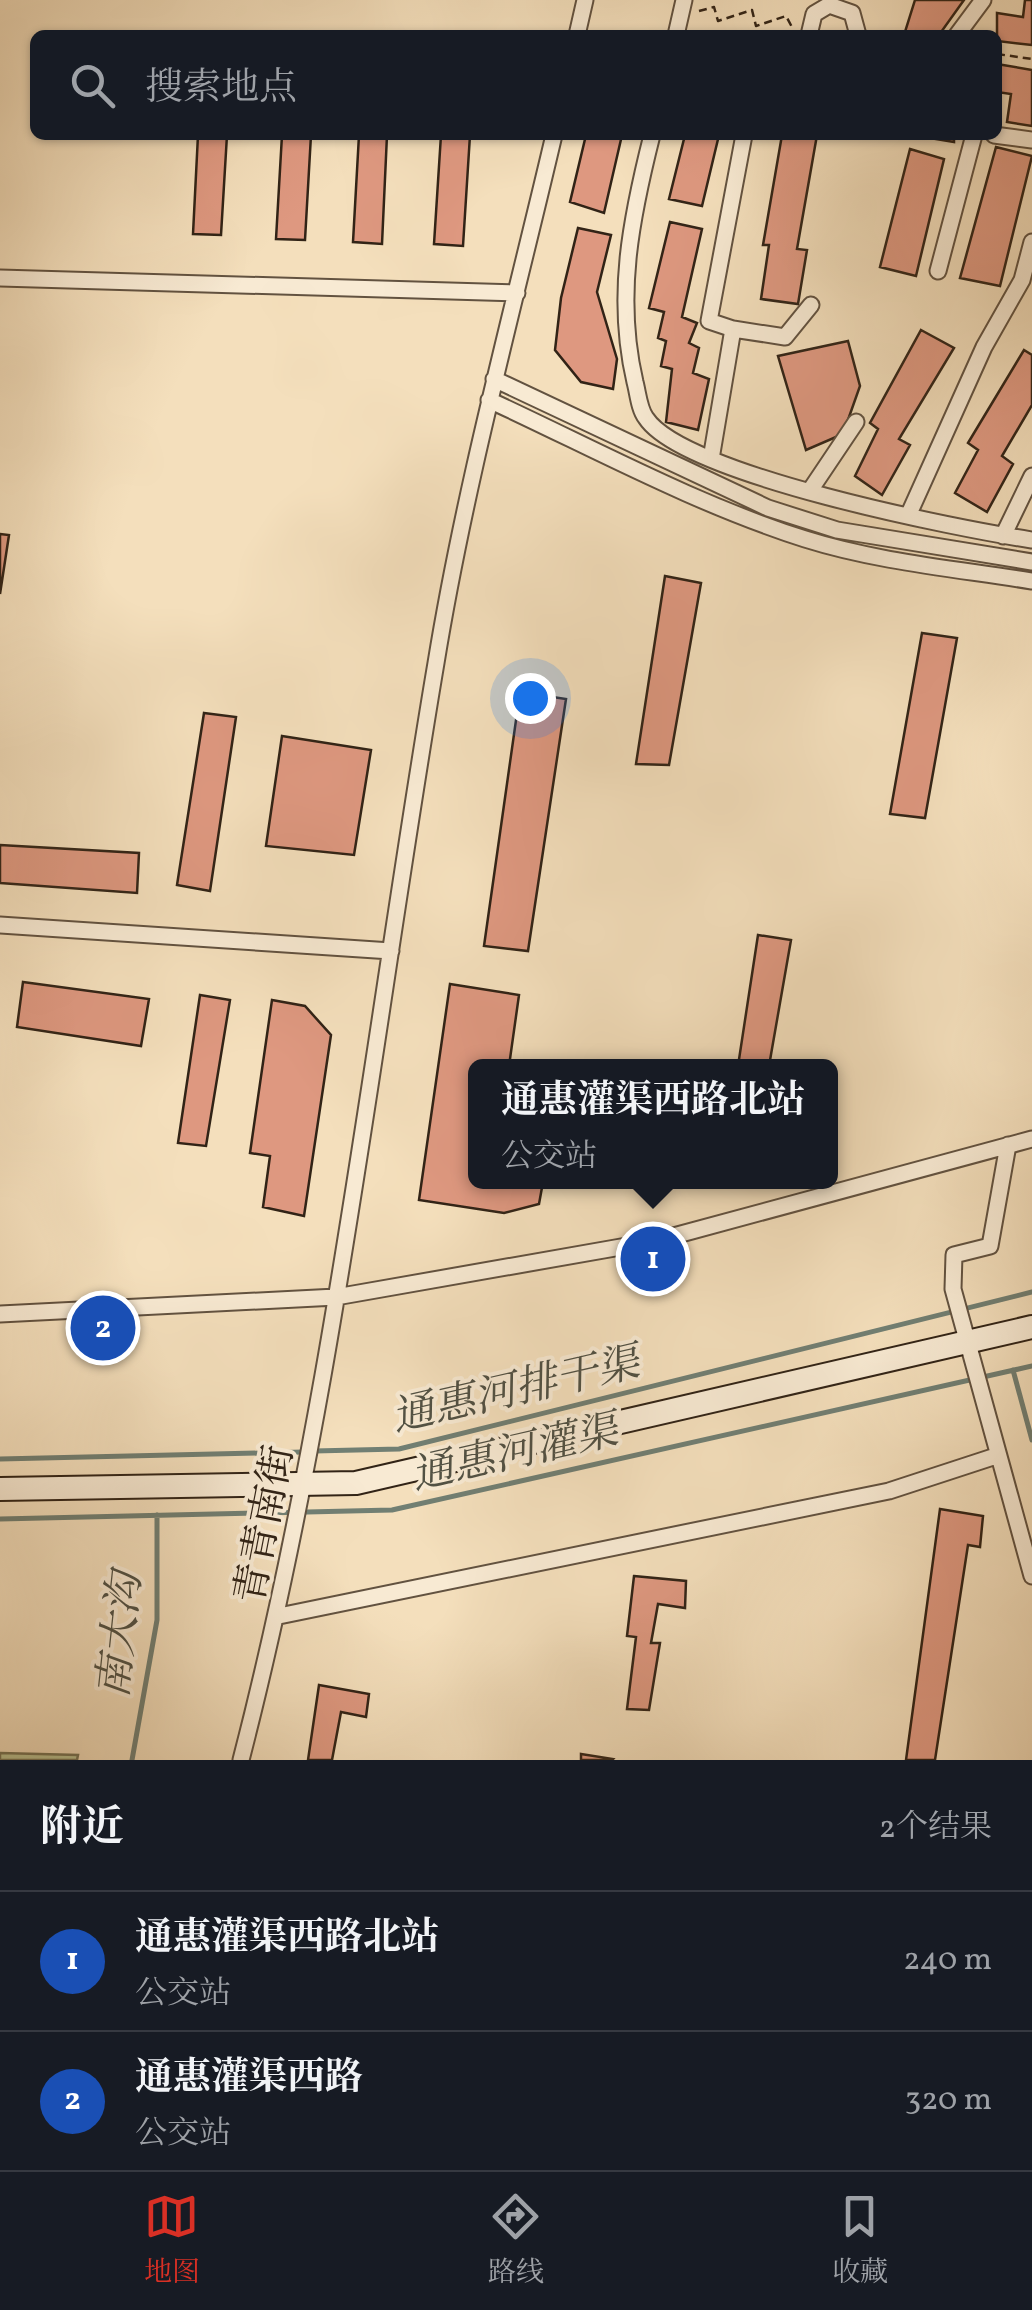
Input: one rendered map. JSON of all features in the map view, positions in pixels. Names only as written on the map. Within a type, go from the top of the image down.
[{"type":"street","points":[[578,30],[585,0]]},
{"type":"street","points":[[677,30],[684,0]]},
{"type":"street","points":[[961,30],[983,0]]},
{"type":"street","points":[[809,30],[821,8],[838,5],[856,20],[857,30]]},
{"type":"street","points":[[1002,136],[1032,140]]},
{"type":"street","name":"青青南街","points":[[241,1760],[278,1616],[312,1452],[436,658],[488,400],[553,140]]},
{"type":"street","points":[[651,140],[636,199],[624,288],[633,371],[644,417],[660,433],[711,460],[908,516],[1032,540]]},
{"type":"street","points":[[743,140],[709,321],[786,338],[811,305]]},
{"type":"street","points":[[938,271],[973,140]]},
{"type":"street","points":[[908,516],[984,348],[1022,280],[1032,242]]},
{"type":"street","points":[[0,278],[517,293]]},
{"type":"street","points":[[711,460],[733,328]]},
{"type":"street","points":[[494,380],[768,508],[837,530],[1032,562]]},
{"type":"street","points":[[488,400],[703,502],[808,540],[893,559],[1032,581]]},
{"type":"street","points":[[811,489],[856,422]]},
{"type":"street","points":[[1003,536],[1032,476]]},
{"type":"street","points":[[0,925],[391,952]]},
{"type":"street","points":[[0,1314],[336,1297],[655,1241],[1032,1139]]},
{"type":"street","points":[[1008,1145],[990,1246],[954,1255],[952,1289],[1032,1576]]},
{"type":"street","points":[[0,1489],[302,1503],[356,1483],[1032,1327]]},
{"type":"street","points":[[278,1616],[889,1491],[996,1456]]},
{"type":"path","points":[[680,17],[714,7],[718,21],[752,10],[756,26],[786,16],[790,30],[809,30]]},
{"type":"path","points":[[1002,55],[1032,59]]},
{"type":"green space","points":[[0,1753],[78,1755],[77,1760],[0,1760]]},
{"type":"building","points":[[915,0],[964,0],[943,30],[906,30]]},
{"type":"building","points":[[1025,0],[1032,0],[1032,45],[1002,42],[997,13],[1023,17]]},
{"type":"building","points":[[1002,65],[1032,70],[1032,126],[1007,122],[1011,94],[1002,93]]},
{"type":"building","points":[[198,140],[227,140],[221,235],[193,234]]},
{"type":"building","points":[[282,140],[311,140],[305,240],[276,239]]},
{"type":"building","points":[[359,140],[387,140],[382,244],[353,242]]},
{"type":"building","points":[[441,140],[470,140],[463,246],[434,244]]},
{"type":"building","points":[[585,140],[621,140],[604,213],[570,202]]},
{"type":"building","points":[[684,140],[718,140],[702,206],[669,199]]},
{"type":"building","points":[[781,140],[816,140],[797,249],[807,250],[798,304],[761,299],[769,245],[763,245]]},
{"type":"building","points":[[996,147],[1032,156],[1000,286],[960,278]]},
{"type":"building","points":[[910,149],[944,159],[916,276],[880,267]]},
{"type":"building","points":[[670,222],[702,229],[682,317],[697,323],[689,343],[699,348],[693,373],[709,379],[698,430],[666,422],[672,369],[661,366],[666,341],[658,338],[664,312],[649,308]]},
{"type":"building","points":[[578,228],[611,235],[597,292],[617,359],[613,389],[581,382],[555,350],[561,298]]},
{"type":"building","points":[[921,330],[954,348],[899,439],[910,445],[882,495],[855,476],[878,429],[870,423]]},
{"type":"building","points":[[848,341],[860,386],[843,434],[806,450],[778,356]]},
{"type":"building","points":[[1024,350],[1032,355],[1032,405],[1002,456],[1013,464],[987,512],[955,493],[978,450],[968,443]]},
{"type":"building","points":[[0,534],[9,535],[0,594]]},
{"type":"building","points":[[665,576],[701,583],[669,765],[636,764]]},
{"type":"building","points":[[922,633],[957,638],[925,818],[890,814]]},
{"type":"building","points":[[520,692],[566,699],[528,951],[484,946]]},
{"type":"building","points":[[204,713],[236,717],[210,891],[177,885]]},
{"type":"building","points":[[282,736],[371,750],[354,855],[266,846]]},
{"type":"building","points":[[0,845],[139,853],[137,893],[0,883]]},
{"type":"building","points":[[758,935],[791,940],[770,1059],[739,1059]]},
{"type":"building","points":[[23,982],[149,999],[141,1046],[17,1027]]},
{"type":"building","points":[[450,984],[519,995],[510,1059],[468,1059],[468,1189],[542,1189],[539,1204],[504,1213],[419,1200]]},
{"type":"building","points":[[200,995],[230,1000],[206,1146],[178,1143]]},
{"type":"building","points":[[272,1000],[305,1006],[331,1035],[304,1216],[263,1207],[270,1156],[250,1153]]},
{"type":"building","points":[[940,1509],[983,1516],[980,1547],[968,1545],[935,1760],[906,1760]]},
{"type":"building","points":[[634,1576],[686,1581],[685,1608],[658,1604],[651,1643],[660,1643],[649,1710],[627,1709],[636,1637],[627,1636]]},
{"type":"building","points":[[319,1685],[369,1694],[366,1717],[341,1712],[332,1760],[308,1760]]},
{"type":"building","points":[[581,1754],[613,1759],[581,1760]]},
{"type":"waterway","name":"通惠河排干渠","points":[[314,1451],[399,1449],[1032,1292]]},
{"type":"waterway","name":"通惠河灌渠","points":[[0,1519],[392,1510],[1032,1366]]},
{"type":"waterway","points":[[1013,1370],[1032,1440]]},
{"type":"waterway","name":"通惠河排干渠","points":[[0,1459],[303,1452]]},
{"type":"waterway","name":"南大沟","points":[[132,1760],[157,1620],[157,1515]]},
{"type":"place","name":"通惠灌渠西路北站","points":[[653,1259]]},
{"type":"place","name":"通惠灌渠西路","points":[[103,1328]]}]
